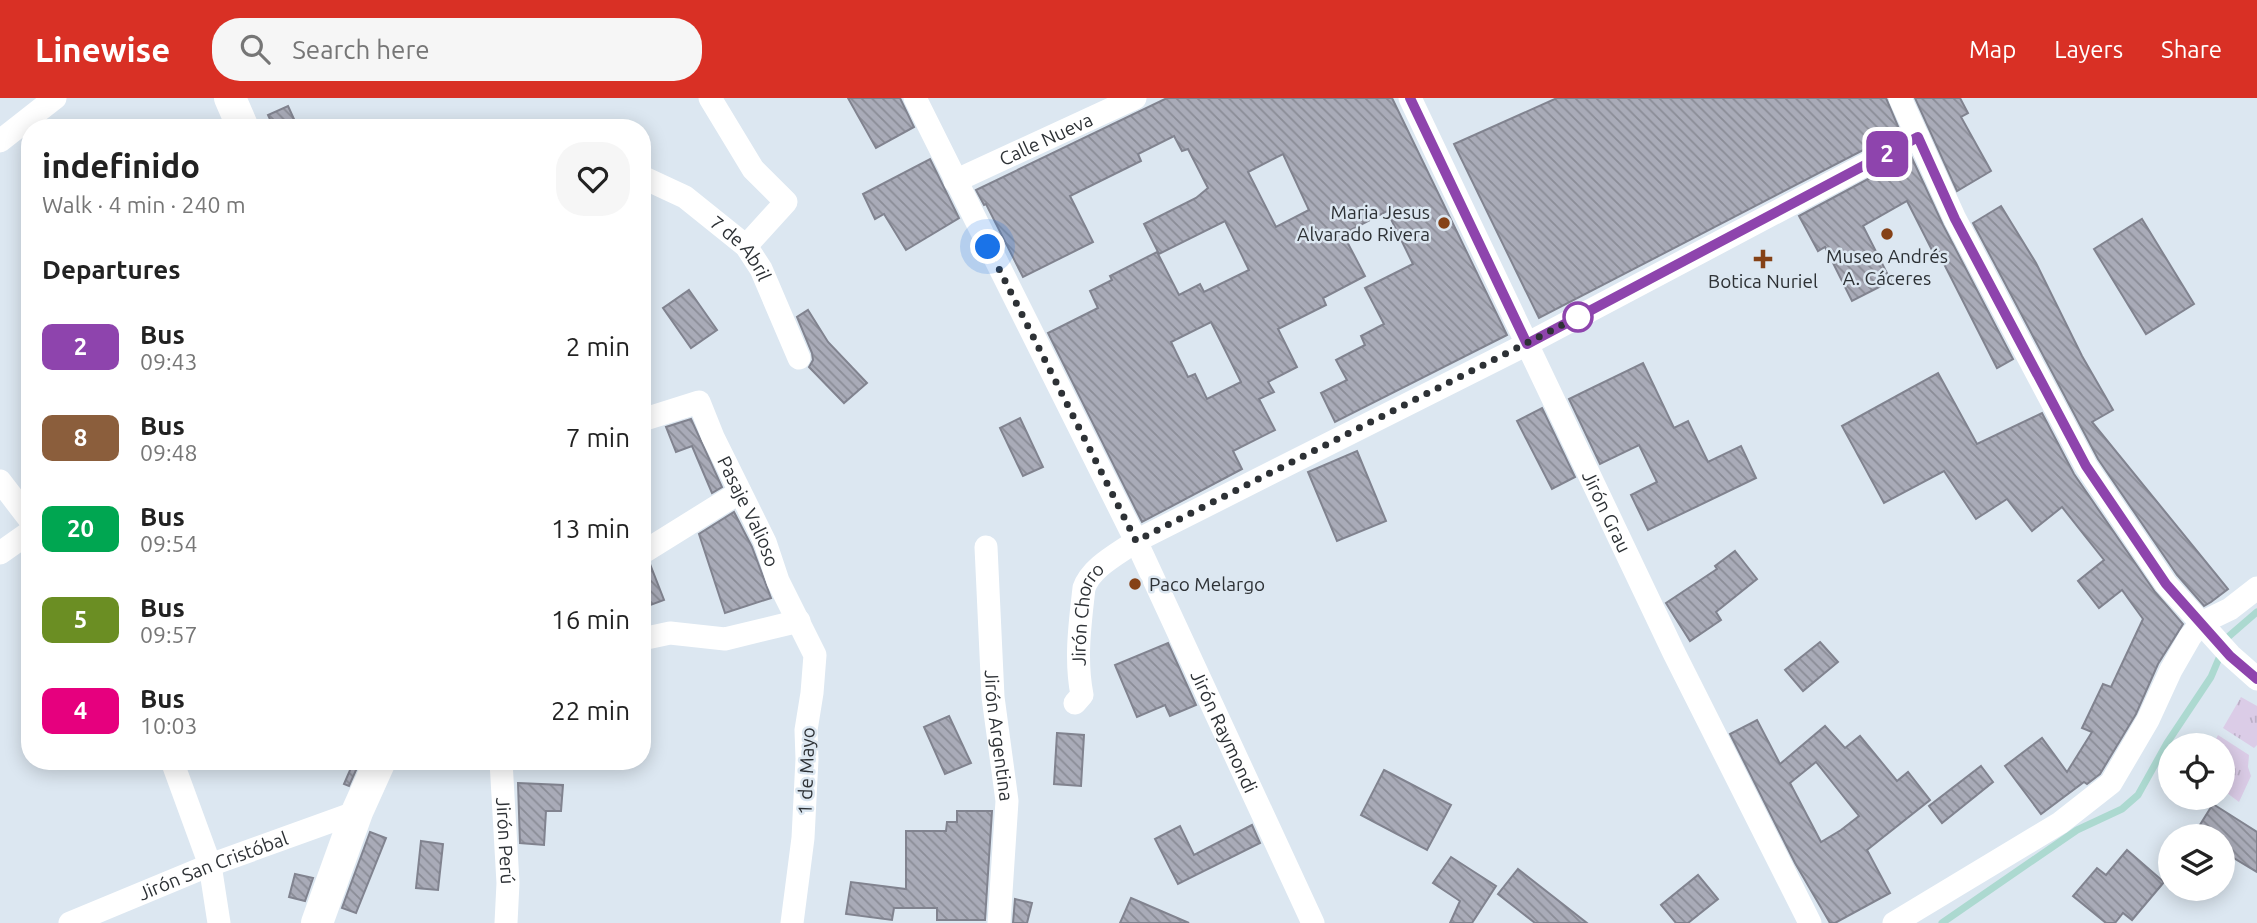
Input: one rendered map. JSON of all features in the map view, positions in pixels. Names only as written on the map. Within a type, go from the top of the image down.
[{"type":"street","points":[[28,119],[55,98]]},
{"type":"street","points":[[230,98],[239,119]]},
{"type":"street","points":[[710,98],[753,169],[786,202],[746,246]]},
{"type":"street","name":"Jirón Raymondi","points":[[915,98],[1136,541],[1313,923]]},
{"type":"street","name":"Calle Nueva","points":[[955,181],[1135,98]]},
{"type":"street","name":"Jirón Grau","points":[[1410,98],[1674,653],[1810,923]]},
{"type":"street","points":[[1900,98],[1955,219],[2086,466],[2166,584],[2226,651],[2257,679]]},
{"type":"street","points":[[0,141],[21,125]]},
{"type":"street","name":"Jirón Chorro","points":[[1075,704],[1082,695],[1077,650],[1087,580],[1093,572],[1136,541],[1527,344],[1918,137]]},
{"type":"street","name":"7 de Abril","points":[[651,181],[685,197],[746,246],[761,269],[799,358]]},
{"type":"street","name":"Pasaje Valioso","points":[[651,417],[699,402],[713,437],[765,542],[778,581],[799,621]]},
{"type":"street","points":[[0,481],[21,508]]},
{"type":"street","points":[[651,547],[740,492]]},
{"type":"street","points":[[0,553],[21,538]]},
{"type":"street","name":"Jirón Argentina","points":[[986,547],[993,698],[1007,801],[999,923]]},
{"type":"street","points":[[1894,923],[2060,823],[2111,783],[2148,720],[2190,637],[2203,625],[2257,589]]},
{"type":"street","points":[[651,637],[670,633],[725,639],[799,621]]},
{"type":"street","name":"1 de Mayo","points":[[792,923],[803,838],[806,730],[814,654],[799,621]]},
{"type":"street","points":[[175,770],[210,865],[219,923]]},
{"type":"street","points":[[317,923],[357,813],[376,770]]},
{"type":"street","name":"Jirón Perú","points":[[502,770],[508,883],[506,923]]},
{"type":"street","name":"Jirón San Cristóbal","points":[[70,923],[210,865],[357,813]]},
{"type":"green space","points":[[2241,697],[2257,706],[2257,745],[2254,748],[2235,736],[2235,733],[2223,728]]},
{"type":"green space","points":[[2235,746],[2249,755],[2248,767],[2251,776],[2239,802],[2235,799]]},
{"type":"building","points":[[848,98],[900,98],[914,127],[876,148]]},
{"type":"building","points":[[1167,98],[1392,98],[1507,335],[1335,422],[1321,393],[1347,380],[1336,360],[1365,345],[1361,336],[1384,324],[1365,288],[1413,264],[1387,211],[1343,234],[1365,276],[1323,298],[1326,305],[1278,329],[1297,367],[1268,382],[1274,392],[1259,399],[1275,430],[1233,451],[1242,469],[1142,522],[1048,333],[1098,308],[1090,291],[1112,280],[1110,276],[1157,252],[1179,295],[1200,284],[1204,292],[1249,270],[1225,221],[1159,254],[1144,224],[1196,198],[1208,188],[1188,149],[1182,151],[1174,136],[1138,154],[1141,161],[1070,196],[1093,242],[1023,277],[986,204],[984,205],[976,190]],"holes":[[[1283,154],[1309,210],[1276,227],[1248,172]],[[1211,322],[1241,382],[1207,399],[1195,374],[1188,377],[1171,342]]]},
{"type":"building","points":[[1557,98],[1886,98],[1900,131],[1539,318],[1454,144]]},
{"type":"building","points":[[1915,98],[1960,98],[1968,113],[1961,117],[1991,171],[1957,191]]},
{"type":"building","points":[[288,106],[294,119],[270,119],[268,115]]},
{"type":"building","points":[[1911,156],[1943,225],[2013,359],[1997,368],[1940,256],[1936,258],[1907,201],[1863,226],[1891,281],[1852,301],[1825,247],[1818,251],[1799,216]]},
{"type":"building","points":[[930,159],[959,218],[906,250],[884,214],[875,219],[863,194]]},
{"type":"building","points":[[2001,206],[2036,263],[2082,356],[2113,410],[2092,422],[2228,589],[2204,606],[2177,575],[2098,459],[1973,223]]},
{"type":"building","points":[[2142,219],[2194,304],[2146,334],[2094,249]]},
{"type":"building","points":[[689,290],[717,330],[691,348],[663,308]]},
{"type":"building","points":[[808,310],[828,342],[867,383],[844,403],[809,367],[813,360],[812,353],[797,317]]},
{"type":"building","points":[[1643,363],[1674,428],[1688,421],[1708,462],[1741,446],[1756,478],[1648,530],[1631,495],[1657,482],[1639,445],[1600,464],[1569,399]]},
{"type":"building","points":[[1938,373],[1977,444],[2042,413],[2074,474],[2155,592],[2183,624],[2158,664],[2136,714],[2100,774],[2087,784],[2084,782],[2041,814],[2005,766],[2042,738],[2067,772],[2092,732],[2082,728],[2103,684],[2111,687],[2143,619],[2122,590],[2099,608],[2078,581],[2104,560],[2062,507],[2032,531],[2007,499],[1976,519],[1944,471],[1884,503],[1842,426]]},
{"type":"building","points":[[1542,408],[1575,477],[1552,489],[1517,421]]},
{"type":"building","points":[[1020,418],[1043,467],[1023,476],[1000,428]]},
{"type":"building","points":[[691,419],[722,487],[712,493],[692,446],[676,452],[666,427]]},
{"type":"building","points":[[1357,451],[1386,521],[1337,541],[1308,472]]},
{"type":"building","points":[[734,512],[752,547],[771,598],[725,613],[699,534]]},
{"type":"building","points":[[1735,551],[1757,579],[1716,612],[1721,620],[1690,641],[1666,603],[1717,569],[1715,566]]},
{"type":"building","points":[[651,567],[664,600],[651,605]]},
{"type":"building","points":[[1820,642],[1838,662],[1803,691],[1785,670]]},
{"type":"building","points":[[1168,643],[1196,705],[1170,716],[1165,705],[1137,717],[1115,665]]},
{"type":"building","points":[[949,716],[971,763],[945,774],[924,727]]},
{"type":"building","points":[[1757,720],[1780,764],[1825,726],[1845,748],[1860,736],[1897,781],[1908,772],[1930,800],[1867,850],[1890,893],[1835,923],[1830,923],[1795,863],[1730,734]],"holes":[[[1816,762],[1859,816],[1821,842],[1790,783]]]},
{"type":"building","points":[[1057,733],[1084,735],[1081,786],[1054,784]]},
{"type":"building","points":[[1981,766],[1993,782],[1942,823],[1929,806]]},
{"type":"building","points":[[350,770],[356,770],[349,786],[344,784]]},
{"type":"building","points":[[1384,770],[1451,805],[1427,850],[1361,815]]},
{"type":"building","points":[[518,783],[563,785],[561,811],[546,811],[544,845],[520,843]]},
{"type":"building","points":[[2209,810],[2222,810],[2257,832],[2257,872],[2235,859],[2235,824],[2200,824]]},
{"type":"building","points":[[957,811],[992,811],[985,920],[937,920],[937,908],[894,908],[892,920],[846,914],[851,882],[906,889],[906,831],[946,831],[947,822],[957,822]]},
{"type":"building","points":[[1252,825],[1260,843],[1178,884],[1155,839],[1180,826],[1194,855]]},
{"type":"building","points":[[370,832],[386,838],[356,913],[342,908]]},
{"type":"building","points":[[421,841],[443,844],[438,890],[416,888]]},
{"type":"building","points":[[2127,850],[2158,877],[2158,889],[2132,920],[2123,913],[2115,923],[2106,923],[2073,896],[2097,868],[2106,875]]},
{"type":"building","points":[[1451,857],[1496,886],[1472,923],[1450,923],[1460,901],[1433,883]]},
{"type":"building","points":[[1518,869],[1587,923],[1535,923],[1498,894]]},
{"type":"building","points":[[295,874],[313,878],[305,901],[289,897]]},
{"type":"building","points":[[1698,875],[1718,899],[1688,923],[1676,923],[1661,905]]},
{"type":"building","points":[[1131,898],[1189,923],[1120,923]]},
{"type":"building","points":[[1015,899],[1032,903],[1027,923],[1013,923]]},
{"type":"waterway","points":[[1942,923],[2077,830],[2122,809],[2138,795],[2167,743],[2211,677],[2228,637],[2257,612]]},
{"type":"bus line","name":"2","points":[[1410,98],[1527,344],[1918,137],[1955,219],[2086,466],[2128,524],[2166,584],[2230,656],[2257,679]]},
{"type":"place","name":"Maria Jesus Alvarado Rivera","points":[[1444,223]]},
{"type":"place","name":"Museo Andrés A. Cáceres","points":[[1887,234]]},
{"type":"place","name":"Botica Nuriel","points":[[1763,259]]},
{"type":"place","name":"Paco Melargo","points":[[1135,584]]},
{"type":"route","points":[[988,247],[1136,541],[1580,316],[1578,317]]}]
